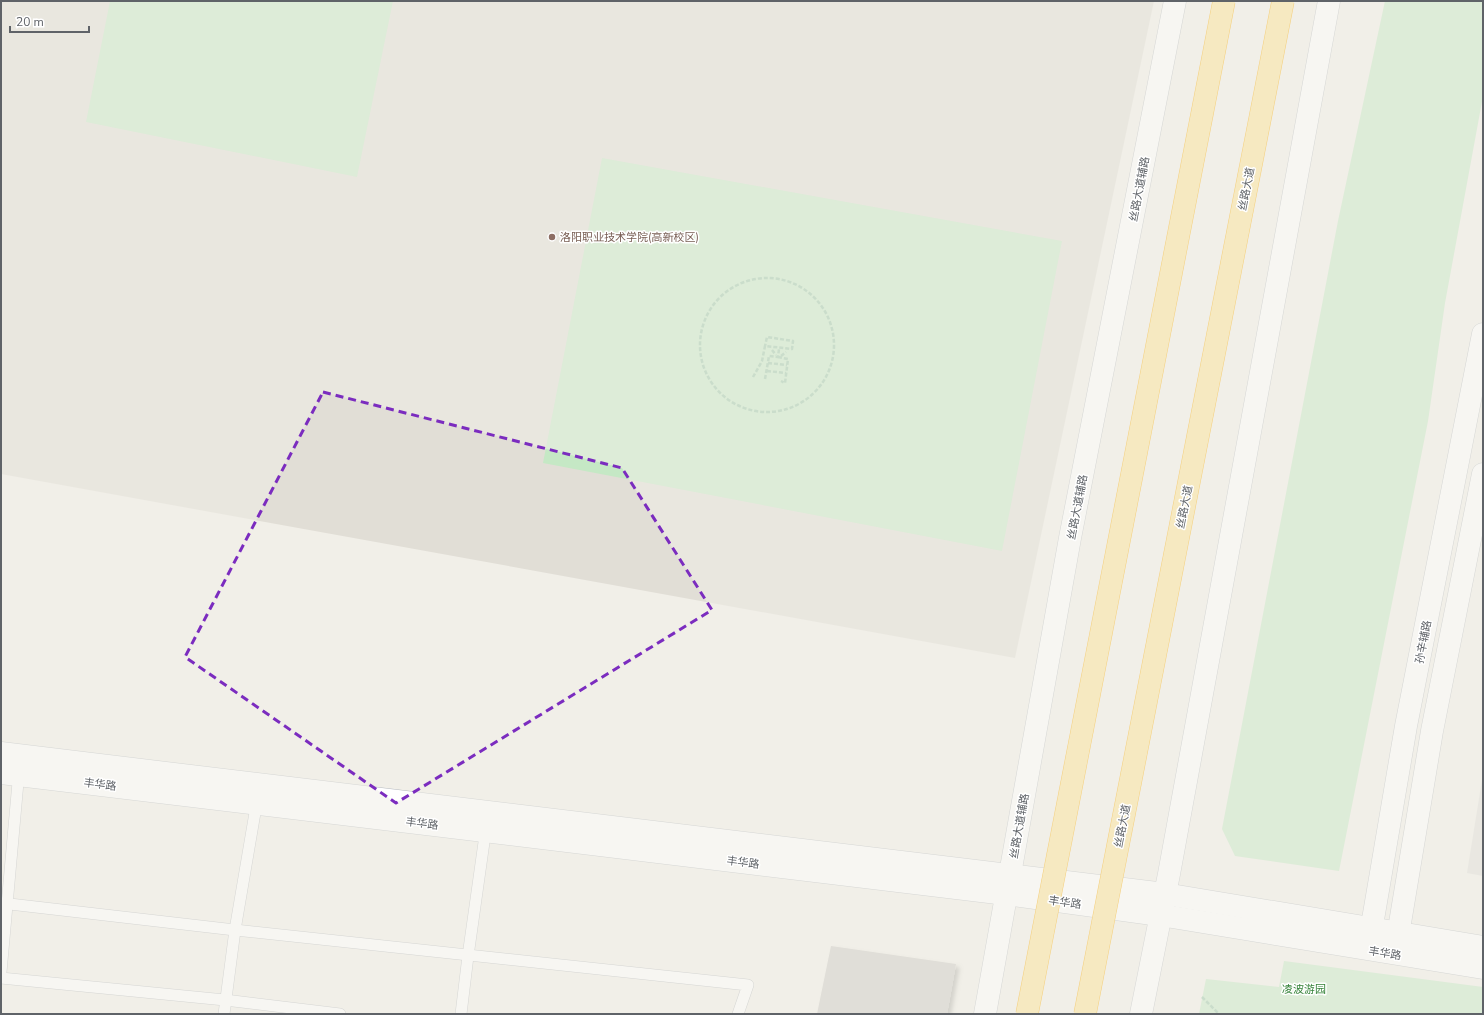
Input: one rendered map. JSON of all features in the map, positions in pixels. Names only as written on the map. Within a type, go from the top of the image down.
[{"type":"highway","points":[[1027,1014],[1224,1]]},
{"type":"highway","name":"丝路大道","points":[[1085,1014],[1282,1]]},
{"type":"street","name":"丝路大道辅路","points":[[985,1014],[1070,538],[1175,1]]},
{"type":"street","points":[[1140,1014],[1165,894],[1329,1]]},
{"type":"street","name":"孙辛辅路","points":[[1367,950],[1406,726],[1483,334]]},
{"type":"street","points":[[1394,954],[1432,731],[1483,474]]},
{"type":"street","name":"丰华路","points":[[10,764],[1008,885],[1165,894],[1483,947]]},
{"type":"street","name":"丰华路","points":[[1008,885],[1160,915],[1483,968]]},
{"type":"lane","points":[[1,972],[10,764]]},
{"type":"lane","points":[[224,1014],[258,794]]},
{"type":"lane","points":[[461,1014],[487,821]]},
{"type":"lane","points":[[4,903],[468,956],[748,985],[738,1014]]},
{"type":"lane","points":[[1,978],[225,1000],[340,1014]]},
{"type":"path","points":[[766,277],[789,281],[808,291],[823,306],[832,326],[835,346],[832,368],[822,386],[806,401],[787,410],[766,413],[745,409],[724,398],[709,380],[700,358],[700,335],[707,312],[722,294],[742,282],[766,277]]},
{"type":"path","points":[[753,377],[762,361],[765,346],[767,337],[793,341],[792,349],[765,346]]},
{"type":"path","points":[[778,356],[779,349]]},
{"type":"path","points":[[772,350],[778,356]]},
{"type":"path","points":[[778,356],[786,352]]},
{"type":"path","points":[[766,380],[769,356],[778,356],[788,359],[785,383],[781,381]]},
{"type":"path","points":[[768,363],[787,365]]},
{"type":"path","points":[[767,371],[786,373]]},
{"type":"path","points":[[1202,997],[1219,1014]]},
{"type":"highlighted area","points":[[323,392],[622,468],[712,610],[396,803],[185,657]]},
{"type":"shaded area","name":"洛阳职业技术学院(高新校区)","points":[[1,1],[1154,1],[1015,658],[1,474]]},
{"type":"shaded area","points":[[1483,774],[1483,876],[1467,873]]},
{"type":"green space","points":[[110,1],[393,1],[357,177],[86,122]]},
{"type":"green space","points":[[1385,1],[1483,1],[1483,96],[1445,303],[1428,421],[1339,871],[1235,856],[1222,829],[1338,221]]},
{"type":"green space","points":[[602,158],[1062,241],[1002,551],[543,463]]},
{"type":"green space","name":"凌波游园","points":[[1284,961],[1483,987],[1483,1014],[1199,1014],[1206,979],[1279,987]]},
{"type":"building","points":[[831,946],[956,964],[947,1014],[817,1014]]},
{"type":"place","name":"洛阳职业技术学院(高新校区)","points":[[552,237]]}]
